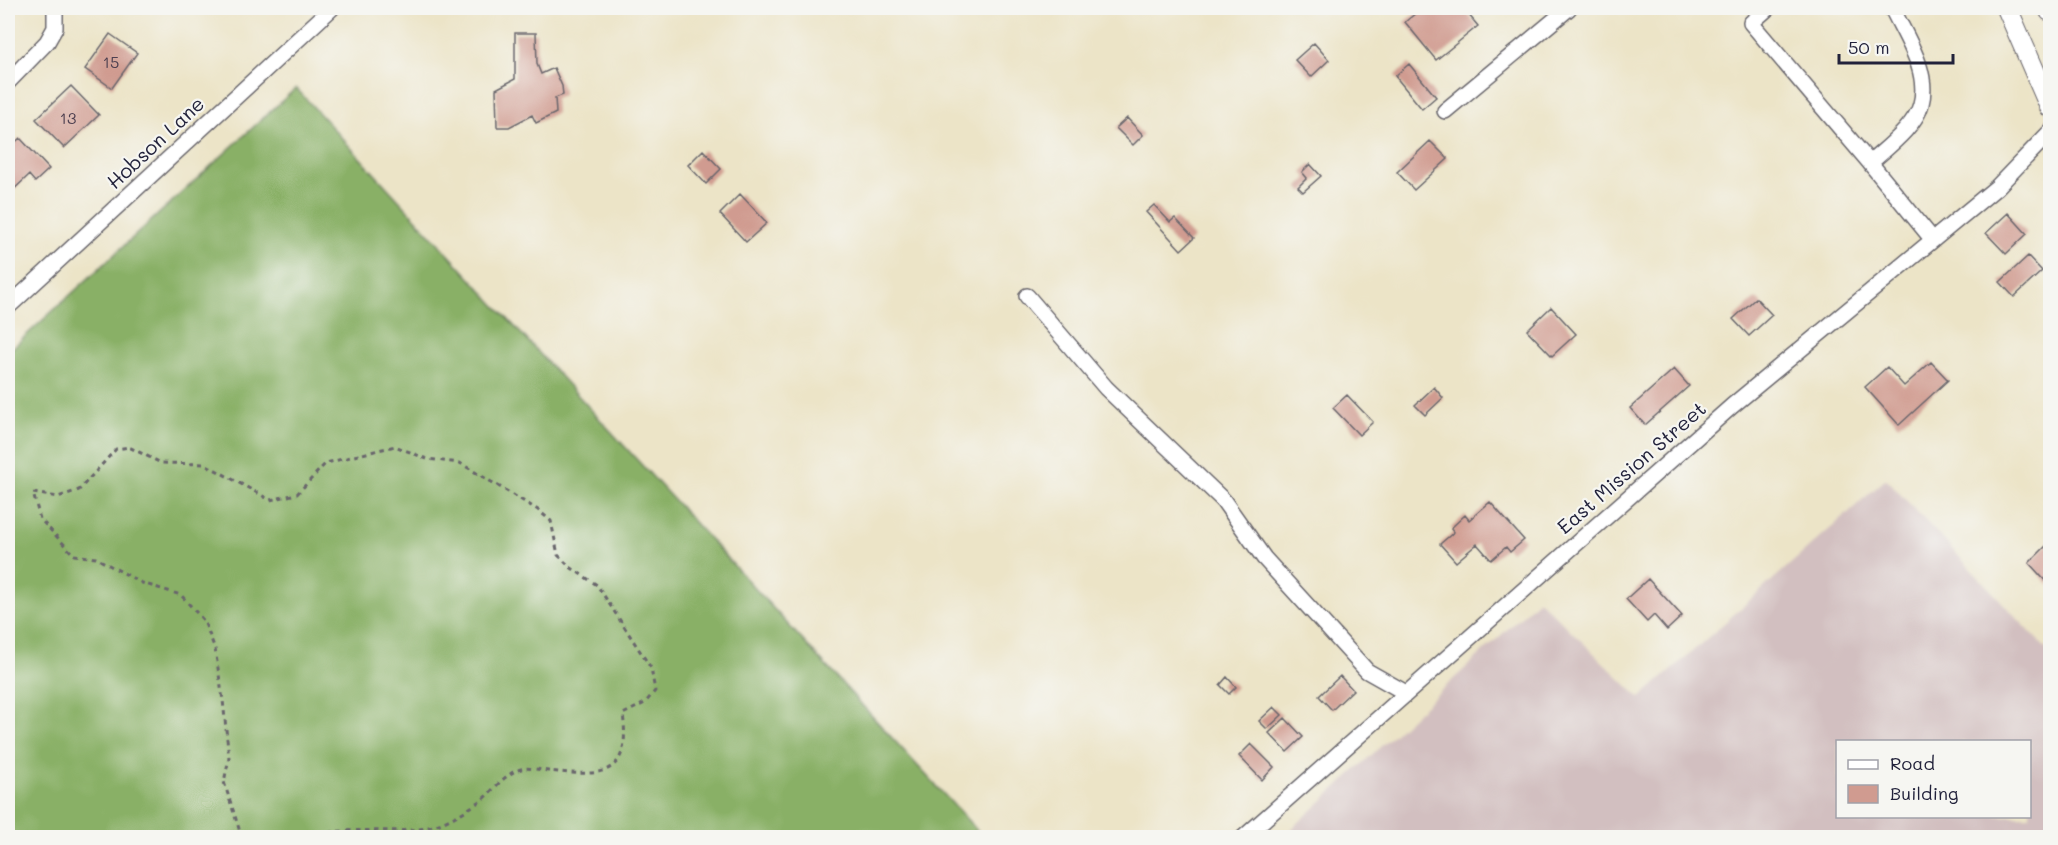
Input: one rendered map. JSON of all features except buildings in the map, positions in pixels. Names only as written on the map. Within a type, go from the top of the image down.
[{"type":"main road","points":[[2007,8],[2050,107]]},
{"type":"street","points":[[8,82],[47,42],[55,28],[55,8]]},
{"type":"street","name":"Hobson Lane","points":[[8,307],[332,8]]},
{"type":"street","points":[[1445,111],[1569,8]]},
{"type":"street","points":[[1768,8],[1751,22],[1933,240]]},
{"type":"street","points":[[1870,163],[1903,133],[1922,104],[1921,69],[1892,8]]},
{"type":"street","name":"East Mission Street","points":[[1243,837],[1732,406],[1997,186],[2050,132]]},
{"type":"street","points":[[1027,296],[1106,388],[1223,500],[1264,558],[1367,672],[1406,693]]},
{"type":"path","points":[[242,837],[224,782],[229,758],[223,700],[215,649],[204,621],[181,595],[142,583],[96,558],[74,555],[40,519],[33,493],[57,497],[79,490],[116,449],[129,447],[161,463],[205,464],[270,500],[297,494],[326,463],[395,446],[428,459],[460,463],[538,510],[551,521],[558,555],[570,567],[597,585],[651,668],[655,691],[645,703],[623,714],[627,739],[616,763],[596,775],[522,768],[506,777],[480,802],[440,824],[407,832],[353,831],[308,837]]},
{"type":"shaded area","points":[[1886,479],[2050,653],[2050,837],[1283,837],[1539,600],[1640,698]]},
{"type":"green space","points":[[296,88],[983,837],[8,837],[8,352]]}]
